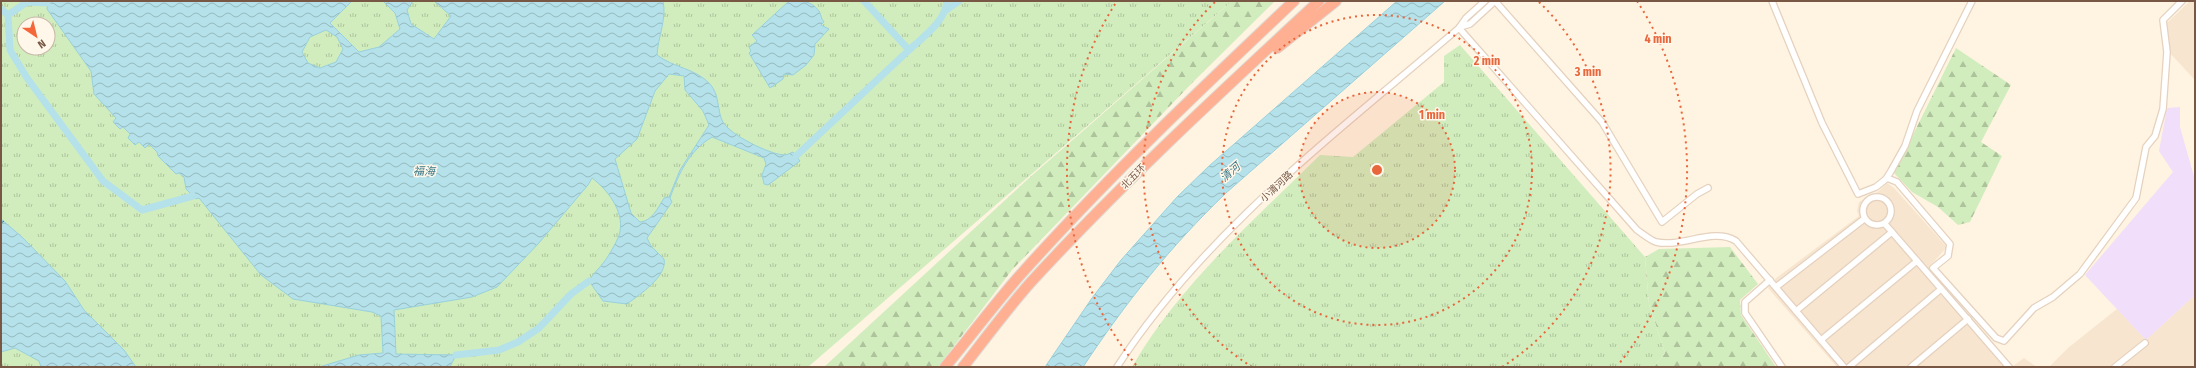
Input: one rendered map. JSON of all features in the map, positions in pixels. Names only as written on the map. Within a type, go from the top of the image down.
[{"type":"highway","points":[[1199,91],[1286,1]]},
{"type":"highway","name":"北五环","points":[[945,367],[1020,274],[1074,216],[1199,91],[1294,1]]},
{"type":"highway","name":"北五环","points":[[963,367],[1036,278],[1145,164],[1319,1]]},
{"type":"highway","points":[[1210,102],[1336,1]]},
{"type":"street","name":"小清河路","points":[[1460,28],[1466,18],[1485,1]]},
{"type":"street","name":"小清河路","points":[[1117,367],[1159,307],[1189,271],[1236,223],[1294,169],[1460,28],[1470,24],[1495,1]]},
{"type":"street","points":[[1495,1],[1602,122],[1662,222],[1708,188]]},
{"type":"street","points":[[1772,1],[1822,123],[1858,194],[1866,202]]},
{"type":"street","points":[[1858,194],[1876,187],[1887,178],[1905,146],[1917,111],[1972,1]]},
{"type":"street","points":[[1887,178],[1897,182],[1950,244],[1948,256],[1933,268],[1996,338],[2004,341],[2034,308],[2053,297],[2080,274],[2136,198],[2146,147],[2155,136],[2163,109],[2167,52],[2163,20],[2182,1]]},
{"type":"street","points":[[1460,28],[1637,230],[1656,242],[1668,243],[1728,236],[1736,241],[1844,367]]},
{"type":"street","points":[[1875,197],[1885,199],[1888,202],[1891,212],[1885,224],[1871,225],[1864,219],[1862,210],[1866,202],[1875,197]]},
{"type":"street","points":[[1776,287],[1864,219]]},
{"type":"street","points":[[1885,224],[2009,367]]},
{"type":"street","points":[[1796,311],[1892,232]]},
{"type":"street","points":[[1821,340],[1917,261]]},
{"type":"street","points":[[1770,280],[1745,302],[1745,313],[1782,367]]},
{"type":"street","points":[[1849,367],[1941,289]]},
{"type":"street","points":[[1912,367],[1968,319]]},
{"type":"street","points":[[2115,367],[2145,343]]},
{"type":"shaded area","points":[[2190,1],[2195,1],[2195,80],[2169,52],[2167,23]]},
{"type":"shaded area","points":[[2180,107],[2180,127],[2195,180],[2195,295],[2146,340],[2085,275],[2173,172],[2159,151],[2167,108]]},
{"type":"shaded area","points":[[1887,183],[1894,188],[1947,247],[1929,267],[2013,366],[2024,358],[2037,367],[1837,367],[1768,288],[1775,279],[1859,216],[1857,211],[1859,202],[1879,191]]},
{"type":"shaded area","points":[[2195,295],[2195,367],[2049,367],[2068,348],[2117,309],[2146,340]]},
{"type":"green space","points":[[1,1],[1232,1],[808,367],[1,367]]},
{"type":"green space","points":[[1232,1],[1275,1],[1193,82],[1012,270],[938,367],[824,367],[1029,178]]},
{"type":"green space","points":[[1460,45],[1645,257],[1649,304],[1665,353],[1654,367],[1132,367],[1151,337],[1194,281],[1243,229],[1320,155],[1353,157],[1444,82],[1444,56]]},
{"type":"green space","points":[[1956,48],[2011,85],[1981,142],[2002,156],[1970,222],[1958,225],[1938,207],[1912,192],[1894,173]]},
{"type":"green space","points":[[1730,247],[1758,284],[1740,300],[1741,315],[1776,367],[1654,367],[1665,353],[1649,304],[1645,257],[1659,249]]},
{"type":"water","name":"福海","points":[[48,1],[352,1],[330,23],[359,52],[379,47],[400,29],[395,13],[383,1],[413,1],[407,10],[411,24],[434,39],[451,16],[434,1],[663,1],[664,14],[657,55],[670,63],[691,71],[710,84],[717,98],[723,122],[741,138],[760,148],[777,154],[784,155],[793,152],[800,161],[768,185],[764,184],[762,175],[766,164],[764,158],[712,137],[704,143],[691,156],[681,171],[670,198],[672,202],[647,238],[651,246],[664,259],[662,272],[652,284],[627,304],[603,301],[589,281],[614,247],[618,238],[621,223],[617,208],[609,194],[592,178],[588,185],[538,244],[497,287],[472,297],[394,310],[396,354],[456,355],[450,367],[319,367],[359,355],[383,353],[381,316],[372,312],[293,299],[261,275],[199,198],[196,199],[186,189],[184,177],[179,173],[176,174],[158,156],[157,152],[149,144],[145,148],[139,142],[135,145],[128,138],[130,134],[123,127],[120,129],[113,122],[116,118],[94,94],[91,71],[56,22],[56,16],[52,16],[47,9]],"holes":[[[326,30],[337,37],[343,49],[336,62],[320,68],[308,63],[302,52],[310,37]],[[669,74],[684,76],[685,90],[703,111],[709,125],[680,170],[669,197],[664,198],[651,217],[640,222],[631,213],[615,159],[637,139],[655,91]]]},
{"type":"water","points":[[789,1],[806,2],[816,7],[824,22],[821,25],[829,29],[815,44],[814,55],[806,65],[793,75],[784,74],[783,79],[770,88],[749,53],[751,51],[749,47],[757,41],[752,35]]},
{"type":"water","name":"清河","points":[[1397,1],[1445,1],[1226,193],[1206,213],[1167,255],[1132,298],[1083,367],[1045,367],[1092,298],[1121,260],[1177,197],[1209,166]]},
{"type":"water","points":[[1,219],[22,237],[65,281],[84,310],[124,350],[136,367],[41,367],[39,361],[15,348],[1,352]]},
{"type":"waterway","points":[[796,156],[909,50],[864,1]]},
{"type":"waterway","points":[[909,50],[938,22],[942,16],[947,1]]},
{"type":"waterway","points":[[946,10],[959,1]]},
{"type":"waterway","points":[[8,15],[27,2],[47,3]]},
{"type":"waterway","points":[[1,9],[8,15],[10,50],[27,78],[103,181],[142,210],[193,196]]},
{"type":"waterway","points":[[456,355],[499,350],[518,342],[539,328],[571,294],[589,281]]}]
